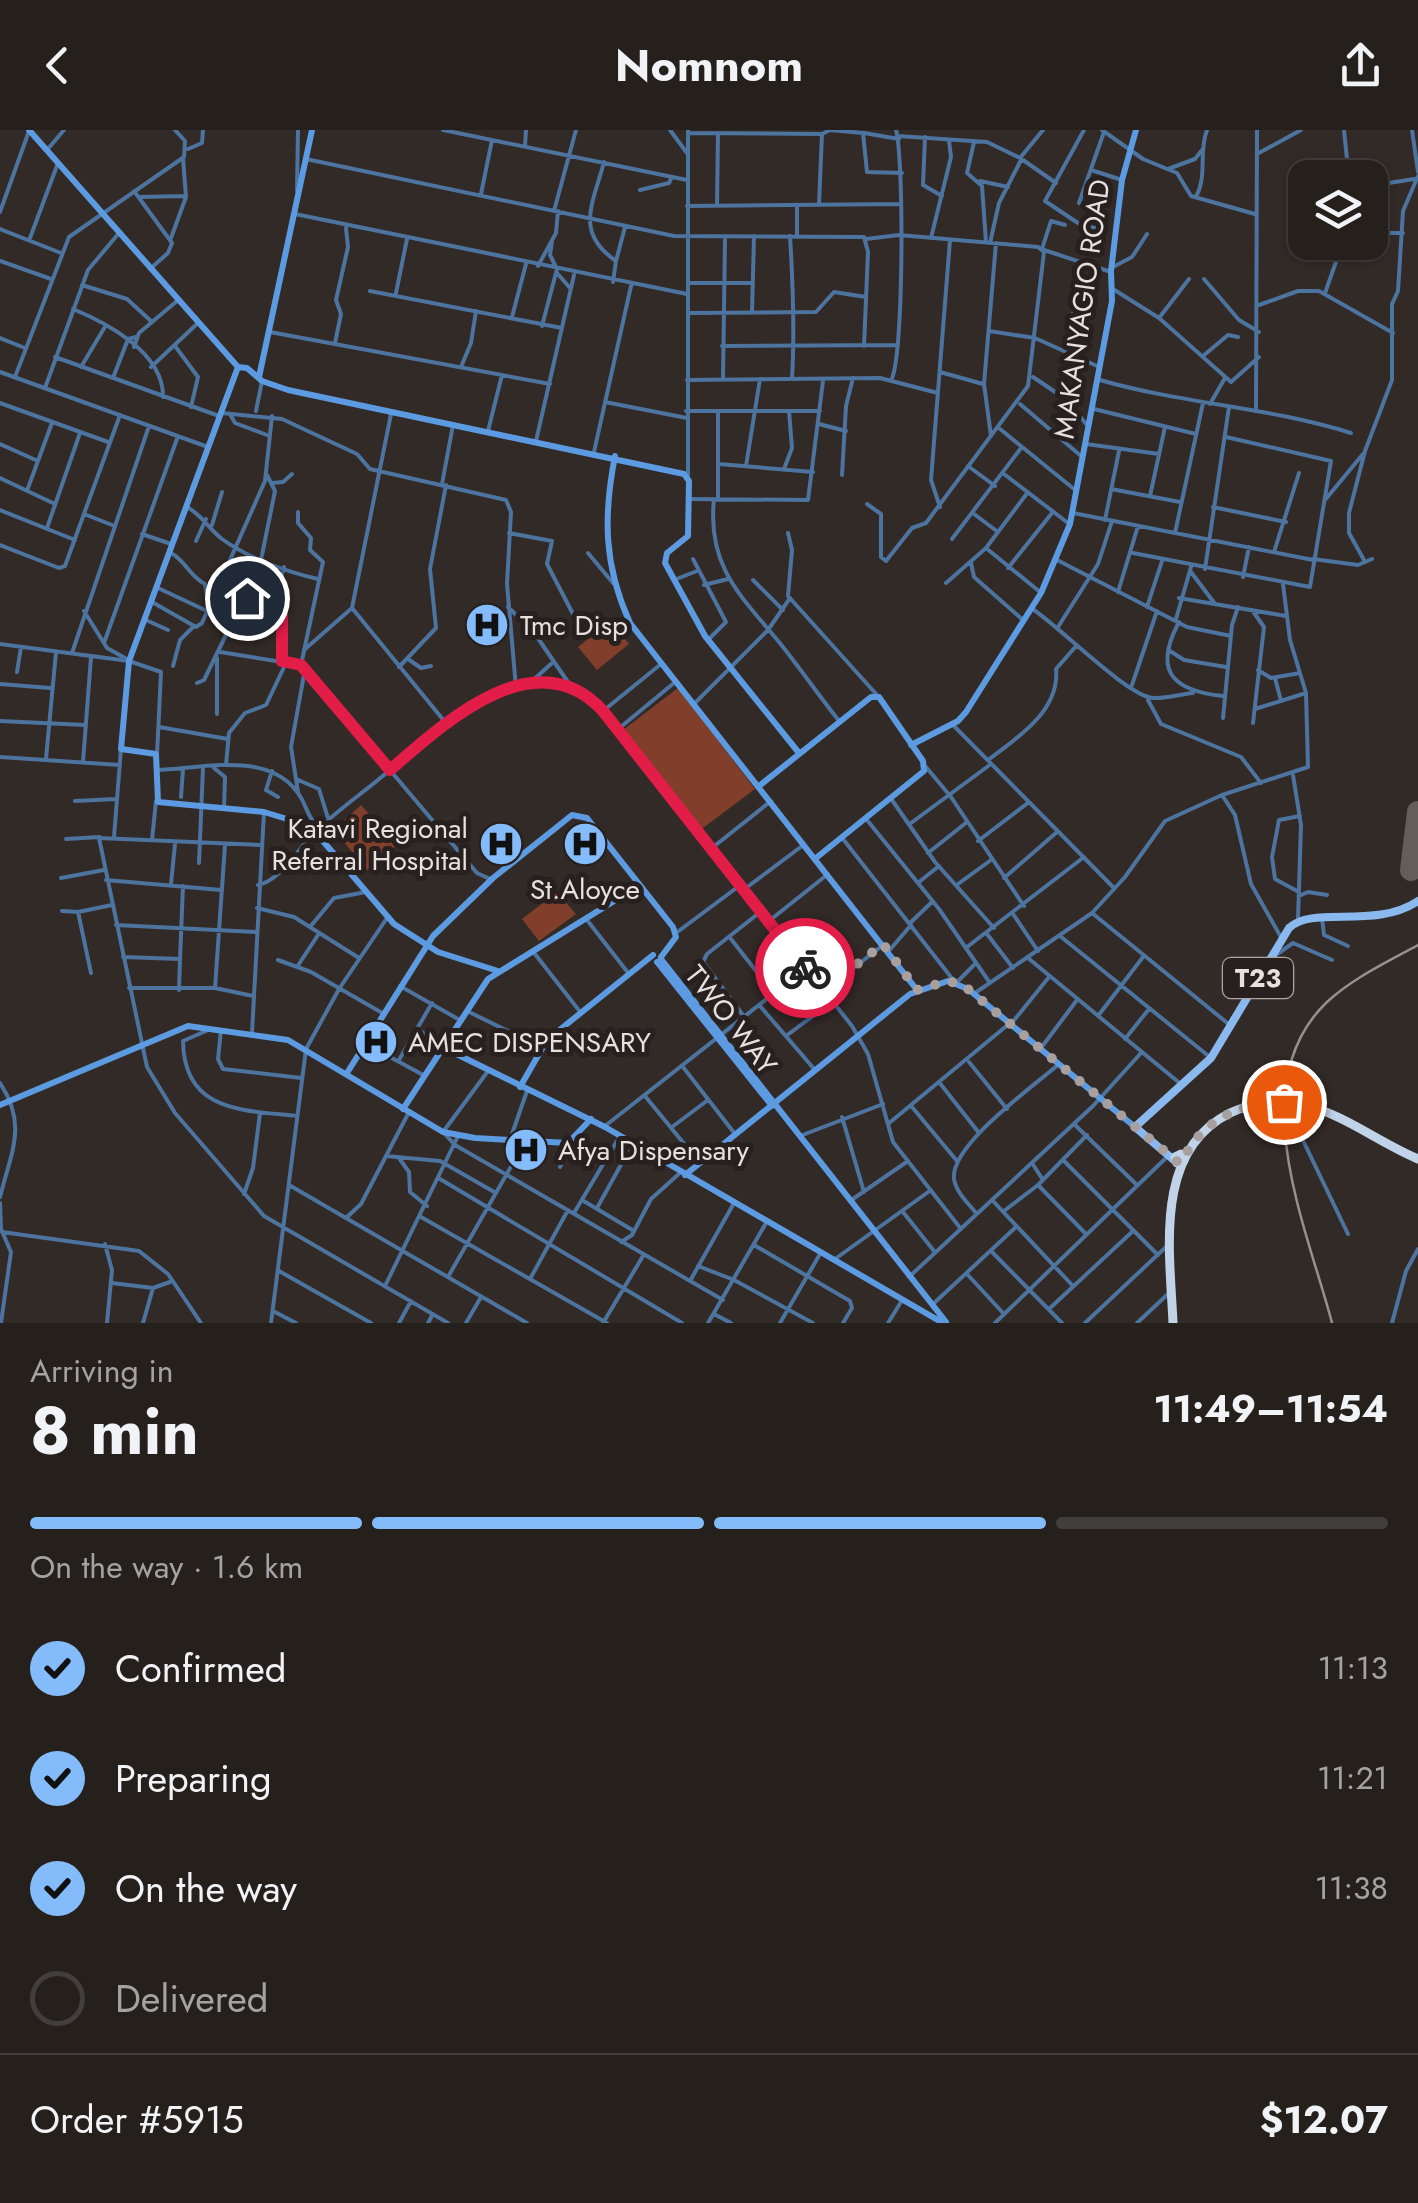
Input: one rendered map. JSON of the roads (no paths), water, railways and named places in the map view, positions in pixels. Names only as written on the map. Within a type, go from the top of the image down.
[{"type":"highway","points":[[1174,1323],[1171,1243],[1178,1175],[1176,1157],[1213,1124],[1236,1110],[1284,1102],[1323,1111],[1418,1158]]},
{"type":"main road","name":"T23","points":[[1135,1127],[1211,1058],[1283,937],[1298,920],[1381,917],[1418,901]]},
{"type":"main road","points":[[1135,1127],[1176,1157]]},
{"type":"street","points":[[0,212],[29,130],[238,368],[247,368],[261,379],[391,411],[616,456],[688,476]]},
{"type":"street","points":[[47,150],[64,130]]},
{"type":"street","points":[[175,130],[188,149]]},
{"type":"street","points":[[15,377],[62,250],[100,212],[183,158],[188,149],[200,146],[203,130]]},
{"type":"street","points":[[297,204],[298,130]]},
{"type":"street","points":[[261,430],[257,413],[261,379],[312,130]]},
{"type":"street","points":[[444,130],[687,180]]},
{"type":"street","points":[[525,146],[526,130]]},
{"type":"street","points":[[570,288],[550,254],[576,130]]},
{"type":"street","points":[[670,130],[688,153]]},
{"type":"street","points":[[799,753],[708,640],[664,558],[688,536],[688,131],[822,134],[830,130],[987,142],[1022,158],[1056,183]]},
{"type":"street","points":[[991,436],[984,384],[991,243],[999,203],[1022,158],[1042,130]]},
{"type":"street","points":[[1084,130],[1046,202],[1081,224],[1104,230]]},
{"type":"street","name":"MAKANYAGIO ROAD","points":[[911,745],[924,734],[952,724],[966,712],[1058,560],[1078,492],[1113,289],[1111,270],[1122,180],[1136,130]]},
{"type":"street","points":[[1196,197],[1205,173],[1203,150],[1208,130]]},
{"type":"street","points":[[1256,411],[1257,130]]},
{"type":"street","points":[[1257,154],[1301,130]]},
{"type":"street","points":[[1344,130],[1347,160]]},
{"type":"street","points":[[1364,560],[1348,524],[1365,452],[1392,380],[1392,304],[1398,290],[1404,207],[1418,175],[1412,130]]},
{"type":"street","points":[[1080,203],[1102,131],[1168,169],[1196,197],[1255,214]]},
{"type":"street","points":[[717,206],[721,132]]},
{"type":"street","points":[[867,132],[866,172],[902,173]]},
{"type":"street","points":[[819,205],[822,134]]},
{"type":"street","points":[[890,380],[897,345],[902,173],[898,135]]},
{"type":"street","points":[[924,137],[923,185],[943,196]]},
{"type":"street","points":[[481,196],[492,140]]},
{"type":"street","points":[[931,238],[951,157],[948,140]]},
{"type":"street","points":[[974,142],[967,174],[1008,188]]},
{"type":"street","points":[[1168,169],[1195,159],[1203,150]]},
{"type":"street","points":[[150,270],[168,253],[186,196],[183,158]]},
{"type":"street","points":[[306,160],[687,236],[866,239],[899,235],[1043,249],[1111,270],[1132,258],[1147,234]]},
{"type":"street","points":[[604,162],[588,217],[596,245],[616,261]]},
{"type":"street","points":[[30,238],[58,163]]},
{"type":"street","points":[[1091,170],[1122,180]]},
{"type":"street","points":[[1388,182],[1418,175]]},
{"type":"street","points":[[640,190],[669,183],[672,177]]},
{"type":"street","points":[[980,181],[991,243]]},
{"type":"street","points":[[0,188],[8,188]]},
{"type":"street","points":[[134,190],[171,238]]},
{"type":"street","points":[[139,197],[186,196]]},
{"type":"street","points":[[687,206],[901,204]]},
{"type":"street","points":[[792,379],[795,314],[790,291],[797,205]]},
{"type":"street","points":[[294,214],[631,286],[688,294]]},
{"type":"street","points":[[866,504],[881,514],[884,561],[940,506],[1019,403],[1032,375],[1043,249],[1051,221],[1065,225]]},
{"type":"street","points":[[613,282],[626,225]]},
{"type":"street","points":[[334,343],[341,314],[336,300],[348,245],[346,226]]},
{"type":"street","points":[[2,227],[62,250]]},
{"type":"street","points":[[45,388],[85,278],[119,233]]},
{"type":"street","points":[[1388,233],[1404,233]]},
{"type":"street","points":[[752,314],[754,236]]},
{"type":"street","points":[[723,379],[725,237]]},
{"type":"street","points":[[396,295],[406,239]]},
{"type":"street","points":[[864,346],[868,297],[866,239]]},
{"type":"street","points":[[538,266],[552,240]]},
{"type":"street","points":[[940,506],[931,480],[950,240]]},
{"type":"street","points":[[543,256],[548,268]]},
{"type":"street","points":[[0,260],[51,280]]},
{"type":"street","points":[[1325,293],[1339,260]]},
{"type":"street","points":[[512,319],[526,264]]},
{"type":"street","points":[[542,326],[557,270]]},
{"type":"street","points":[[536,441],[574,273]]},
{"type":"street","points":[[85,278],[92,285],[135,303],[152,322]]},
{"type":"street","points":[[1204,278],[1240,320],[1259,332]]},
{"type":"street","points":[[1159,318],[1189,279]]},
{"type":"street","points":[[688,282],[754,283]]},
{"type":"street","points":[[82,285],[92,285]]},
{"type":"street","points":[[594,452],[631,286]]},
{"type":"street","points":[[1113,289],[1159,318],[1232,382],[1259,357]]},
{"type":"street","points":[[370,291],[562,328]]},
{"type":"street","points":[[1258,304],[1298,291],[1325,293],[1394,333]]},
{"type":"street","points":[[688,313],[819,312],[826,296],[834,292],[868,297]]},
{"type":"street","points":[[112,379],[128,340],[178,300]]},
{"type":"street","points":[[72,309],[100,319],[128,340],[151,364],[162,382],[163,397]]},
{"type":"street","points":[[464,365],[476,311]]},
{"type":"street","points":[[1072,356],[1069,334],[1074,313]]},
{"type":"street","points":[[81,367],[99,332],[100,319]]},
{"type":"street","points":[[151,364],[198,323]]},
{"type":"street","points":[[99,332],[108,324]]},
{"type":"street","points":[[989,331],[1035,338],[1098,366]]},
{"type":"street","points":[[270,332],[550,384]]},
{"type":"street","points":[[1203,356],[1226,336],[1238,337]]},
{"type":"street","points":[[134,347],[136,337]]},
{"type":"street","points":[[0,338],[26,348]]},
{"type":"street","points":[[722,346],[897,345]]},
{"type":"street","points":[[174,346],[198,376],[191,407]]},
{"type":"street","points":[[55,357],[191,407],[220,414],[272,416],[352,451],[379,471],[503,498],[510,512],[508,606],[516,688]]},
{"type":"street","points":[[87,360],[90,370]]},
{"type":"street","points":[[114,837],[127,661],[146,620],[238,368]]},
{"type":"street","points":[[0,372],[208,447]]},
{"type":"street","points":[[940,372],[984,384]]},
{"type":"street","points":[[488,431],[502,375]]},
{"type":"street","points":[[1032,375],[1064,398],[1088,426]]},
{"type":"street","points":[[687,380],[853,378],[890,380],[938,393]]},
{"type":"street","points":[[842,476],[853,378]]},
{"type":"street","points":[[1096,378],[1351,433]]},
{"type":"street","points":[[1176,533],[1180,502],[1206,403],[1226,378]]},
{"type":"street","points":[[746,466],[760,379]]},
{"type":"street","points":[[688,499],[805,502],[813,472],[823,379]]},
{"type":"street","points":[[604,402],[687,418]]},
{"type":"street","points":[[0,403],[110,443]]},
{"type":"street","points":[[1019,403],[1084,458]]},
{"type":"street","points":[[1092,408],[1196,434]]},
{"type":"street","points":[[1206,569],[1207,540],[1229,408]]},
{"type":"street","points":[[304,650],[352,608],[391,411]]},
{"type":"street","points":[[686,411],[820,411]]},
{"type":"street","points":[[718,411],[715,539],[728,579],[743,605],[768,630],[840,722]]},
{"type":"street","points":[[784,469],[792,453],[789,411]]},
{"type":"street","points":[[230,414],[235,423],[266,435]]},
{"type":"street","points":[[0,545],[61,568],[120,415]]},
{"type":"street","points":[[172,666],[180,640],[202,623],[267,475],[266,435],[272,416]]},
{"type":"street","points":[[28,488],[52,423]]},
{"type":"street","points":[[399,667],[436,628],[430,569],[453,424]]},
{"type":"street","points":[[818,424],[846,431]]},
{"type":"street","points":[[72,653],[150,426]]},
{"type":"street","points":[[1150,496],[1165,427]]},
{"type":"street","points":[[999,428],[1078,492]]},
{"type":"street","points":[[47,528],[80,433]]},
{"type":"street","points":[[104,643],[178,436]]},
{"type":"street","points":[[1133,553],[1193,569],[1310,588],[1331,461],[1226,438]]},
{"type":"street","points":[[0,444],[38,461]]},
{"type":"street","points":[[1086,444],[1159,454]]},
{"type":"street","points":[[952,539],[1021,448]]},
{"type":"street","points":[[1058,626],[1102,556],[1119,450]]},
{"type":"street","points":[[1324,500],[1365,452]]},
{"type":"street","points":[[616,456],[606,526],[613,583],[630,623],[696,702],[917,990]]},
{"type":"street","points":[[679,472],[688,464]]},
{"type":"street","points":[[719,464],[813,472]]},
{"type":"street","points":[[968,466],[995,486]]},
{"type":"street","points":[[1274,552],[1299,473]]},
{"type":"street","points":[[272,483],[283,482],[292,474]]},
{"type":"street","points":[[1004,474],[1070,524]]},
{"type":"street","points":[[260,560],[274,504],[267,475]]},
{"type":"street","points":[[0,478],[55,504]]},
{"type":"street","points":[[1112,490],[1180,502]]},
{"type":"street","points":[[212,526],[222,492]]},
{"type":"street","points":[[946,583],[986,548],[1028,492]]},
{"type":"street","points":[[187,506],[222,538],[260,560],[318,580]]},
{"type":"street","points":[[1212,507],[1286,522]]},
{"type":"street","points":[[0,510],[75,540]]},
{"type":"street","points":[[298,512],[298,523],[311,538],[310,550],[322,558],[292,727],[298,794]]},
{"type":"street","points":[[1008,568],[1054,512]]},
{"type":"street","points":[[1072,513],[1313,559],[1358,565],[1372,558]]},
{"type":"street","points":[[84,514],[113,527]]},
{"type":"street","points":[[974,514],[1000,532]]},
{"type":"street","points":[[196,541],[206,520]]},
{"type":"street","points":[[1118,592],[1133,553],[1138,526]]},
{"type":"street","points":[[509,533],[552,541],[549,569],[573,614]]},
{"type":"street","points":[[696,702],[784,610],[790,598],[788,533]]},
{"type":"street","points":[[142,534],[172,548],[192,578],[204,584],[206,596],[212,600]]},
{"type":"street","points":[[1244,577],[1249,546]]},
{"type":"street","points":[[986,548],[1041,593]]},
{"type":"street","points":[[588,553],[613,583]]},
{"type":"street","points":[[693,559],[726,622],[708,640]]},
{"type":"street","points":[[1058,560],[1156,611],[1219,637],[1231,636]]},
{"type":"street","points":[[1193,692],[1176,682],[1168,662],[1180,598],[1193,569],[1206,560]]},
{"type":"street","points":[[1146,606],[1162,561]]},
{"type":"street","points":[[971,563],[974,577],[1023,620]]},
{"type":"street","points":[[232,622],[260,630],[284,567]]},
{"type":"street","points":[[1193,569],[1216,604]]},
{"type":"street","points":[[674,580],[698,571]]},
{"type":"street","points":[[223,578],[247,598],[272,604],[282,616],[284,661],[266,706],[245,713],[228,740],[226,765]]},
{"type":"street","points":[[704,584],[728,579]]},
{"type":"street","points":[[753,580],[784,610]]},
{"type":"street","points":[[974,994],[1092,913],[1165,822],[1222,794],[1306,769],[1311,759],[1306,693],[1282,584]]},
{"type":"street","points":[[158,588],[207,611]]},
{"type":"street","points":[[197,683],[204,680],[247,598]]},
{"type":"street","points":[[790,598],[877,695],[1024,906]]},
{"type":"street","points":[[1180,598],[1286,616]]},
{"type":"street","points":[[152,602],[194,626]]},
{"type":"street","points":[[508,606],[534,634],[570,685],[603,711],[859,1036],[897,1149],[897,1167]]},
{"type":"street","points":[[1228,606],[1233,616]]},
{"type":"street","points":[[1223,718],[1233,616],[1238,607]]},
{"type":"street","points":[[352,608],[445,722]]},
{"type":"street","points":[[1031,608],[1058,626],[1097,665],[1146,696],[1161,724],[1241,757],[1260,784]]},
{"type":"street","points":[[1252,610],[1264,627],[1253,724]]},
{"type":"street","points":[[84,611],[104,643],[127,661]]},
{"type":"street","points":[[1132,686],[1156,611]]},
{"type":"street","points":[[146,620],[168,630]]},
{"type":"street","points":[[0,644],[127,661],[163,674],[152,840]]},
{"type":"street","points":[[911,823],[951,797],[1030,730],[1058,684],[1056,669],[1077,645]]},
{"type":"street","points":[[17,672],[21,647]]},
{"type":"street","points":[[1170,651],[1184,660],[1227,667]]},
{"type":"street","points":[[46,759],[56,652]]},
{"type":"street","points":[[218,654],[284,661],[303,667],[481,877],[483,887]]},
{"type":"street","points":[[217,714],[218,654]]},
{"type":"street","points":[[83,762],[91,655]]},
{"type":"street","points":[[408,659],[417,667],[431,666]]},
{"type":"street","points":[[526,686],[552,662]]},
{"type":"street","points":[[603,711],[661,664]]},
{"type":"street","points":[[1258,670],[1275,678],[1301,672]]},
{"type":"street","points":[[1275,678],[1281,701]]},
{"type":"street","points":[[617,730],[678,680]]},
{"type":"street","points":[[0,684],[52,688]]},
{"type":"street","points":[[258,884],[270,881],[316,830],[470,704],[526,686],[570,685]]},
{"type":"street","points":[[1146,696],[1193,692],[1223,696]]},
{"type":"street","points":[[1255,709],[1306,693]]},
{"type":"street","points":[[759,786],[877,695]]},
{"type":"street","points":[[0,721],[85,725]]},
{"type":"street","points":[[952,724],[1115,889]]},
{"type":"street","points":[[159,726],[228,740]]},
{"type":"street","points":[[121,749],[157,756]]},
{"type":"street","points":[[0,757],[120,765]]},
{"type":"street","points":[[156,770],[254,765],[287,779],[316,830],[388,918],[426,946],[498,971]]},
{"type":"street","points":[[816,858],[919,778],[924,766]]},
{"type":"street","points":[[200,864],[202,768]]},
{"type":"street","points":[[214,768],[225,777],[224,808]]},
{"type":"street","points":[[181,798],[183,769]]},
{"type":"street","points":[[272,771],[266,790],[278,797]]},
{"type":"street","points":[[1292,776],[1300,816],[1298,920]]},
{"type":"street","points":[[287,779],[319,789],[328,820]]},
{"type":"street","points":[[1222,794],[1235,816],[1251,884],[1283,937],[1332,960]]},
{"type":"street","points":[[75,801],[116,799]]},
{"type":"street","points":[[892,800],[928,853],[994,928]]},
{"type":"street","points":[[156,801],[264,812],[316,830]]},
{"type":"street","points":[[711,849],[771,801]]},
{"type":"street","points":[[978,840],[1029,802]]},
{"type":"street","points":[[252,1033],[264,812]]},
{"type":"street","points":[[347,1074],[426,946],[493,878],[572,815],[580,814],[676,933]]},
{"type":"street","points":[[1300,816],[1280,820],[1272,856],[1275,879],[1299,894],[1328,895]]},
{"type":"street","points":[[866,820],[919,882],[990,983]]},
{"type":"street","points":[[928,853],[966,822]]},
{"type":"street","points":[[1004,878],[1057,832]]},
{"type":"street","points":[[66,839],[114,837],[261,845]]},
{"type":"street","points":[[100,838],[147,1067],[163,1095],[244,1194],[283,1228],[448,1323]]},
{"type":"street","points":[[843,839],[955,982],[1135,1127]]},
{"type":"street","points":[[171,884],[175,842]]},
{"type":"street","points":[[215,988],[225,844]]},
{"type":"street","points":[[515,1158],[510,1140],[541,1046],[629,974],[658,957],[672,944],[676,933],[804,844]]},
{"type":"street","points":[[967,948],[1084,857]]},
{"type":"street","points":[[958,884],[990,860]]},
{"type":"street","points":[[919,882],[939,866]]},
{"type":"street","points":[[61,878],[104,870]]},
{"type":"street","points":[[768,922],[828,874]]},
{"type":"street","points":[[481,877],[493,878]]},
{"type":"street","points":[[106,880],[221,890]]},
{"type":"street","points":[[346,1218],[361,1204],[425,1076],[464,1009],[488,979],[640,885]]},
{"type":"street","points":[[179,992],[183,886]]},
{"type":"street","points":[[310,927],[334,898],[367,892]]},
{"type":"street","points":[[824,990],[885,948],[933,901]]},
{"type":"street","points":[[62,911],[112,905]]},
{"type":"street","points":[[257,908],[310,927],[359,958]]},
{"type":"street","points":[[78,912],[91,972]]},
{"type":"street","points":[[745,1018],[704,966],[707,954],[760,912]]},
{"type":"street","points":[[1092,913],[1231,1026]]},
{"type":"street","points":[[1013,914],[1038,951]]},
{"type":"street","points":[[270,1323],[306,1049],[338,989],[388,918]]},
{"type":"street","points":[[1322,918],[1324,935],[1348,946]]},
{"type":"street","points":[[587,920],[629,974]]},
{"type":"street","points":[[116,925],[256,932]]},
{"type":"street","points":[[297,967],[318,934]]},
{"type":"street","points":[[988,934],[1013,968]]},
{"type":"street","points":[[1060,936],[1211,1058]]},
{"type":"street","points":[[730,938],[774,994]]},
{"type":"street","points":[[1272,956],[1292,943]]},
{"type":"street","points":[[534,954],[581,1013]]},
{"type":"street","points":[[123,956],[180,960]]},
{"type":"street","points":[[658,957],[945,1323]]},
{"type":"street","name":"TWO WAY","points":[[658,957],[721,1038]]},
{"type":"street","points":[[1098,1016],[1143,957]]},
{"type":"street","points":[[1028,958],[1182,1085]]},
{"type":"street","points":[[278,960],[384,1014]]},
{"type":"street","points":[[620,1242],[634,1231],[651,1199],[917,990],[955,982],[976,964]]},
{"type":"street","points":[[487,968],[488,979]]},
{"type":"street","points":[[605,1126],[806,968]]},
{"type":"street","points":[[888,1124],[1010,1024],[1050,976]]},
{"type":"street","points":[[400,986],[458,1020]]},
{"type":"street","points":[[129,988],[179,992],[215,988],[253,996]]},
{"type":"street","points":[[786,1036],[833,1000]]},
{"type":"street","points":[[1040,1048],[1077,1000]]},
{"type":"street","points":[[398,1061],[432,1003]]},
{"type":"street","points":[[760,1006],[815,1070]]},
{"type":"street","points":[[464,1009],[541,1046]]},
{"type":"street","points":[[1125,1039],[1149,1009]]},
{"type":"street","points":[[0,1105],[188,1026],[288,1040],[443,1132],[526,1142],[571,1141]]},
{"type":"street","points":[[209,1028],[184,1040],[186,1068],[217,1103],[298,1116]]},
{"type":"street","points":[[418,1028],[442,1047],[605,1126],[945,1323]]},
{"type":"street","points":[[221,1030],[218,1059],[223,1068],[302,1078]]},
{"type":"street","points":[[366,1044],[425,1076]]},
{"type":"street","points":[[909,1277],[1074,1124],[1142,1053]]},
{"type":"street","points":[[967,1060],[1007,1109]]},
{"type":"street","points":[[977,1214],[954,1182],[957,1162],[979,1134],[1059,1064]]},
{"type":"street","points":[[683,1067],[736,1135]]},
{"type":"street","points":[[443,1132],[488,1071]]},
{"type":"street","points":[[939,1082],[979,1134]]},
{"type":"street","points":[[0,1083],[12,1101],[16,1141],[0,1200],[2,1232],[11,1252],[1,1321]]},
{"type":"street","points":[[645,1096],[699,1163]]},
{"type":"street","points":[[671,1128],[708,1100]]},
{"type":"street","points":[[1284,1102],[1287,1119],[1300,1134],[1324,1192],[1348,1234]]},
{"type":"street","points":[[800,1136],[883,1104]]},
{"type":"street","points":[[912,1107],[957,1162]]},
{"type":"street","points":[[244,1194],[253,1168],[260,1112]]},
{"type":"street","points":[[842,1117],[864,1192]]},
{"type":"street","points":[[560,1168],[571,1141],[591,1120]]},
{"type":"street","points":[[1074,1124],[1137,1185]]},
{"type":"street","points":[[443,1132],[455,1145],[506,1176],[722,1300]]},
{"type":"street","points":[[1004,1211],[1040,1183],[1087,1135]]},
{"type":"street","points":[[385,1286],[458,1136]]},
{"type":"street","points":[[530,1279],[548,1244],[582,1200],[620,1136]]},
{"type":"street","points":[[448,1277],[526,1142]]},
{"type":"street","points":[[597,1208],[633,1144]]},
{"type":"street","points":[[897,1149],[961,1229]]},
{"type":"street","points":[[386,1156],[447,1164],[496,1193]]},
{"type":"street","points":[[995,1323],[1137,1185],[1176,1157]]},
{"type":"street","points":[[399,1158],[410,1172],[410,1192],[427,1206]]},
{"type":"street","points":[[1063,1160],[1158,1255]]},
{"type":"street","points":[[850,1201],[908,1161]]},
{"type":"street","points":[[1032,1163],[1040,1183],[1086,1234]]},
{"type":"street","points":[[440,1179],[682,1323]]},
{"type":"street","points":[[289,1185],[528,1323]]},
{"type":"street","points":[[835,1259],[875,1234],[931,1190]]},
{"type":"street","points":[[582,1200],[634,1231]]},
{"type":"street","points":[[992,1200],[1073,1286]]},
{"type":"street","points":[[690,1281],[734,1202]]},
{"type":"street","points":[[903,1212],[936,1253]]},
{"type":"street","points":[[421,1217],[605,1322],[643,1256]]},
{"type":"street","points":[[708,1323],[766,1222]]},
{"type":"street","points":[[932,1305],[1018,1226]]},
{"type":"street","points":[[1048,1309],[1133,1231]]},
{"type":"street","points":[[2,1232],[105,1244],[139,1252],[172,1281],[201,1323]]},
{"type":"street","points":[[1,1250],[5,1240]]},
{"type":"street","points":[[1085,1323],[1171,1243]]},
{"type":"street","points":[[105,1244],[112,1264],[107,1323]]},
{"type":"street","points":[[754,1245],[852,1303],[842,1323]]},
{"type":"street","points":[[1392,1323],[1406,1271],[1418,1249]]},
{"type":"street","points":[[991,1251],[1062,1323]]},
{"type":"street","points":[[780,1323],[821,1253]]},
{"type":"street","points":[[698,1266],[734,1280],[813,1323]]},
{"type":"street","points":[[278,1270],[371,1323]]},
{"type":"street","points":[[967,1274],[1004,1314]]},
{"type":"street","points":[[112,1283],[152,1288],[172,1281]]},
{"type":"street","points":[[143,1323],[152,1288]]},
{"type":"street","points":[[1137,1323],[1172,1290]]},
{"type":"street","points":[[466,1323],[481,1297]]},
{"type":"street","points":[[888,1323],[902,1300]]},
{"type":"street","points":[[399,1323],[411,1301]]},
{"type":"street","points":[[272,1311],[296,1323]]},
{"type":"street","points":[[428,1323],[433,1314]]},
{"type":"street","points":[[714,1314],[731,1323]]},
{"type":"street","points":[[1090,1317],[1095,1323]]},
{"type":"railway","points":[[1332,1323],[1288,1157],[1284,1114],[1288,1073],[1301,1035],[1327,1002],[1359,978],[1418,945]]},
{"type":"place","name":"Tmc Disp","points":[[487,625]]},
{"type":"place","name":"Katavi Regional Referral Hospital","points":[[501,844]]},
{"type":"place","name":"St.Aloyce","points":[[585,844]]},
{"type":"place","name":"AMEC DISPENSARY","points":[[376,1042]]},
{"type":"place","name":"Afya Dispensary","points":[[526,1150]]}]
